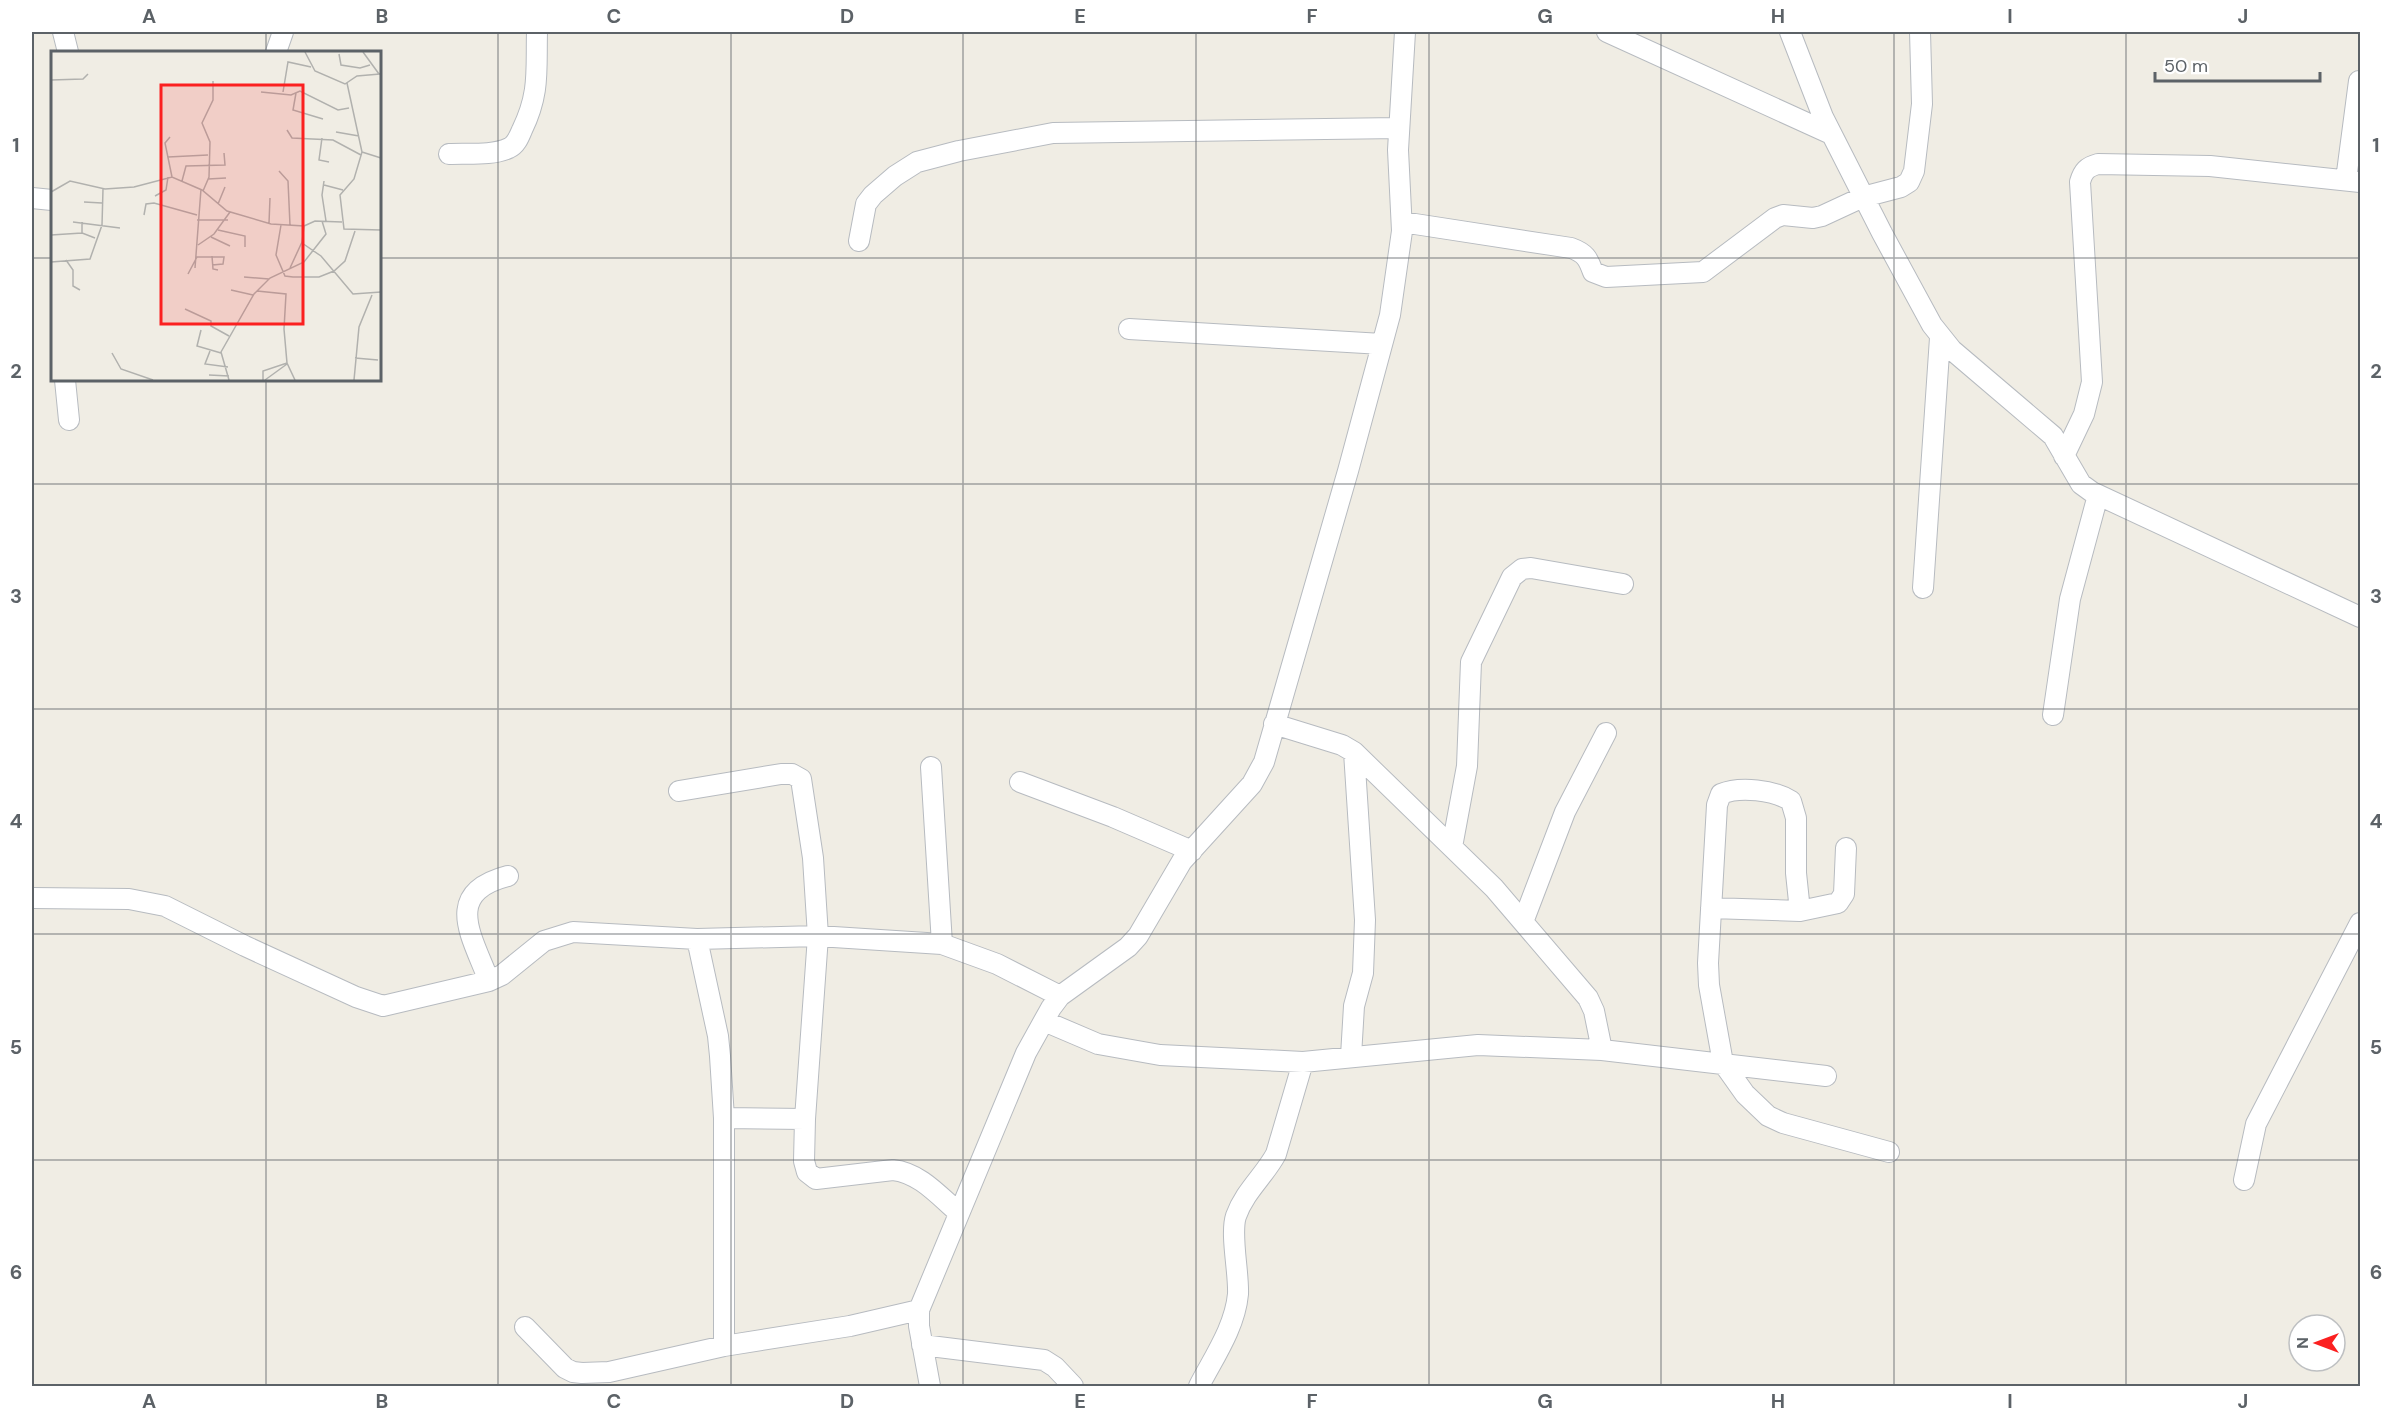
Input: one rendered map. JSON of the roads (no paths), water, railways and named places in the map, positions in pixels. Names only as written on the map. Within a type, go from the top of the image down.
[{"type":"street","points":[[63,32],[68,51]]},
{"type":"street","points":[[276,51],[283,32]]},
{"type":"street","points":[[449,154],[499,151],[510,148],[517,142],[533,108],[536,91],[537,32]]},
{"type":"street","points":[[930,1386],[922,1345],[919,1310],[1026,1053],[1060,996],[1128,947],[1138,936],[1178,869],[1258,774],[1390,315],[1401,243],[1398,150],[1405,32]]},
{"type":"street","points":[[1607,32],[1831,134]]},
{"type":"street","points":[[1790,32],[1831,134],[1940,338],[2053,436],[2081,484],[2098,495],[2361,617]]},
{"type":"street","points":[[1402,222],[1571,248],[1582,252],[1588,259],[1593,272],[1606,277],[1693,273],[1710,269],[1774,218],[1783,215],[1813,218],[1822,216],[1863,197],[1901,187],[1909,182],[1914,171],[1922,104],[1920,32]]},
{"type":"street","points":[[2064,456],[2084,414],[2092,382],[2080,182],[2083,172],[2088,167],[2098,164],[2200,165],[2353,181],[2359,81]]},
{"type":"street","points":[[859,241],[866,204],[873,195],[917,162],[959,151],[1053,133],[1399,128]]},
{"type":"street","points":[[32,198],[51,200]]},
{"type":"street","points":[[1129,330],[1382,344]]},
{"type":"street","points":[[1923,588],[1940,338]]},
{"type":"street","points":[[65,381],[69,420]]},
{"type":"street","points":[[2053,715],[2070,599],[2098,495]]},
{"type":"street","points":[[1452,847],[1467,766],[1471,663],[1512,577],[1522,569],[1531,568],[1623,584]]},
{"type":"street","points":[[1274,724],[1342,745],[1354,752],[1494,888],[1588,999],[1594,1011],[1602,1050]]},
{"type":"street","points":[[1522,922],[1565,812],[1606,733]]},
{"type":"street","points":[[1351,1056],[1354,1006],[1363,973],[1365,920],[1354,752]]},
{"type":"street","points":[[931,767],[942,944]]},
{"type":"street","points":[[679,790],[781,774],[792,774],[801,779],[813,858],[818,936],[805,1119],[804,1161],[807,1172],[816,1179],[893,1170],[905,1172],[918,1178],[959,1213]]},
{"type":"street","points":[[1020,782],[1113,817],[1192,851]]},
{"type":"street","points":[[1800,911],[1796,873],[1796,818],[1791,801],[1782,795],[1739,790],[1721,794],[1717,805],[1708,963],[1709,985],[1723,1063],[1744,1094],[1768,1116],[1783,1124],[1889,1152]]},
{"type":"street","points":[[1711,908],[1800,911],[1838,903],[1844,894],[1846,848]]},
{"type":"street","points":[[489,981],[468,926],[467,903],[482,886],[508,876]]},
{"type":"street","points":[[32,898],[129,899],[165,906],[356,997],[383,1006],[489,981],[502,975],[544,941],[560,935],[590,932],[697,939],[818,936],[942,944],[997,964],[1060,996]]},
{"type":"street","points":[[2244,1180],[2256,1124],[2361,923]]},
{"type":"street","points":[[697,939],[718,1036],[724,1118],[724,1346]]},
{"type":"street","points":[[1044,1021],[1098,1044],[1149,1053],[1303,1062],[1478,1045],[1602,1050],[1826,1076]]},
{"type":"street","points":[[1199,1386],[1236,1310],[1238,1292],[1235,1218],[1258,1177],[1271,1164],[1276,1154],[1303,1062]]},
{"type":"street","points":[[724,1118],[805,1119]]},
{"type":"street","points":[[525,1327],[565,1368],[582,1374],[625,1369],[724,1346],[850,1326],[919,1310]]},
{"type":"street","points":[[922,1345],[1044,1360],[1055,1367],[1073,1386]]}]
